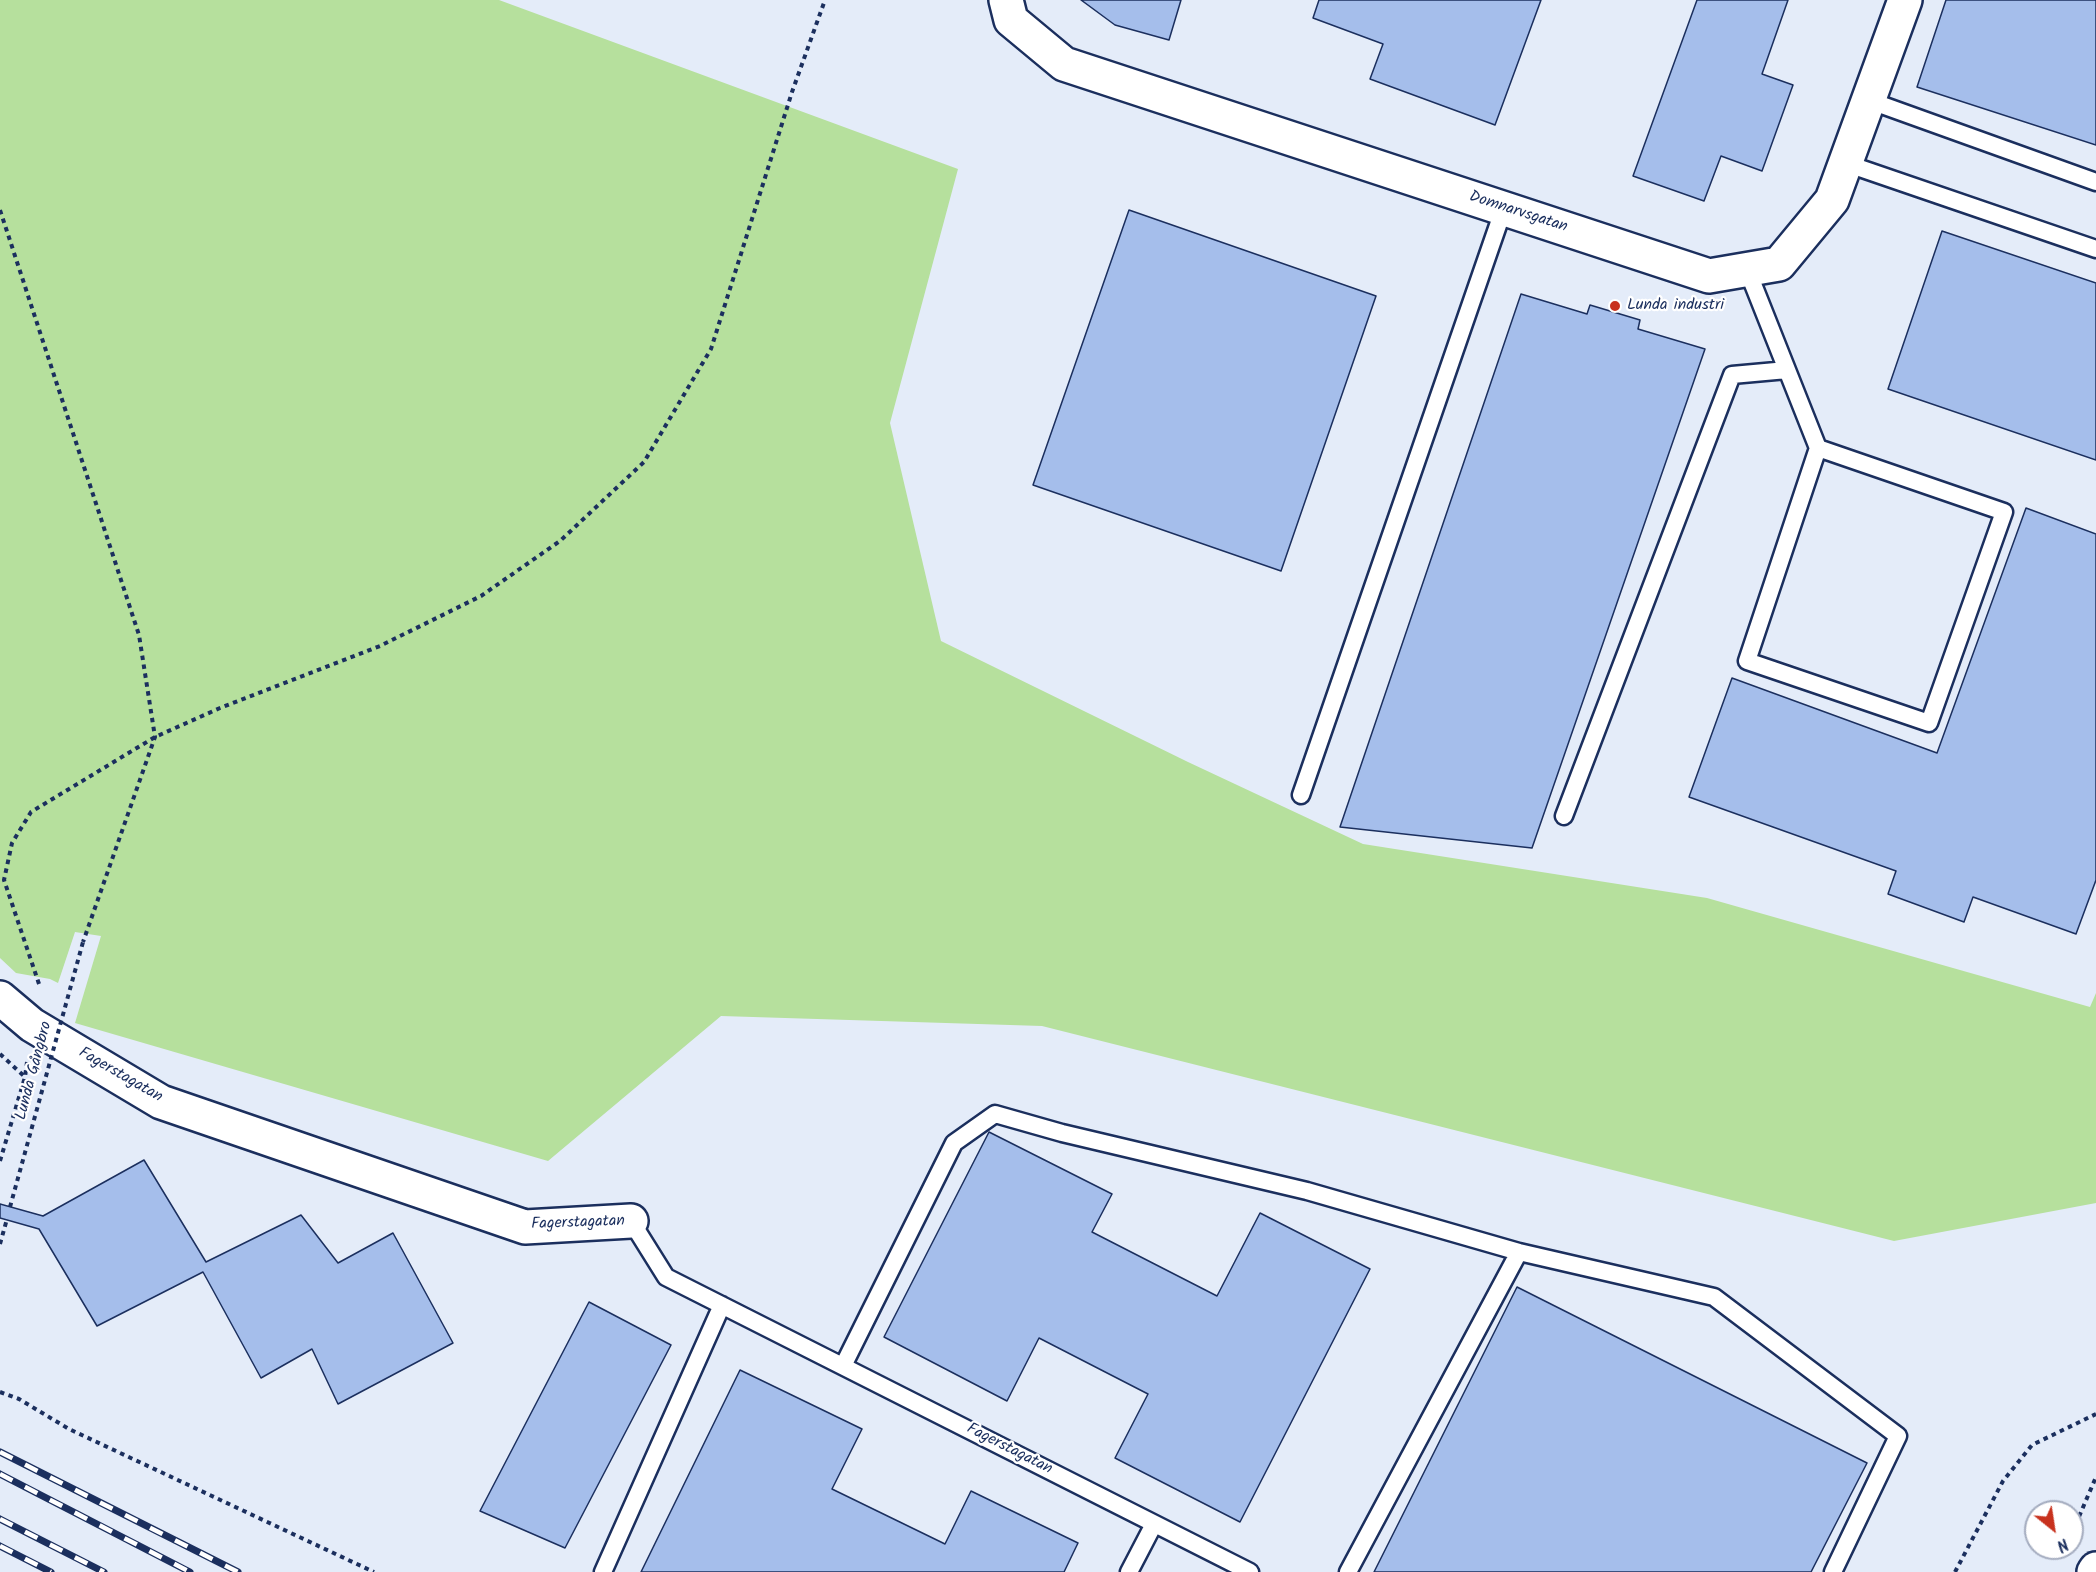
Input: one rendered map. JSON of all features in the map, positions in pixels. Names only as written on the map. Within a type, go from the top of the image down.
[{"type":"street","name":"Domnarvsgatan","points":[[1006,0],[1011,21],[1064,64],[1709,276],[1779,264],[1832,200],[1905,0]]},
{"type":"street","name":"Fagerstagatan","points":[[0,998],[32,1025],[161,1102],[525,1227],[631,1221]]},
{"type":"lane","points":[[1868,100],[2096,182]]},
{"type":"lane","points":[[1845,163],[2096,249]]},
{"type":"lane","points":[[1301,795],[1504,208]]},
{"type":"lane","points":[[1747,269],[1818,448],[1747,661],[1929,723],[2004,512],[1818,448]]},
{"type":"lane","points":[[1564,816],[1732,375],[1787,370]]},
{"type":"lane","points":[[843,1366],[954,1143],[995,1114],[1062,1133],[1307,1191],[1519,1252],[1714,1297],[1898,1436],[1833,1572]]},
{"type":"lane","name":"Fagerstagatan","points":[[631,1221],[666,1277],[1250,1572]]},
{"type":"lane","points":[[1348,1572],[1519,1252]]},
{"type":"lane","points":[[603,1572],[722,1305]]},
{"type":"lane","points":[[1129,1572],[1154,1524]]},
{"type":"path","points":[[0,1161],[25,1077],[39,982],[4,880],[12,843],[31,812],[155,737],[220,708],[380,646],[481,596],[561,541],[644,462],[711,349],[792,92],[825,0]]},
{"type":"path","points":[[0,210],[139,635],[155,737]]},
{"type":"path","name":"Lunda Gångbro","points":[[10,1207],[83,942],[155,737]]},
{"type":"path","points":[[0,1054],[25,1077]]},
{"type":"path","points":[[0,1244],[7,1219]]},
{"type":"path","points":[[0,1392],[19,1399],[69,1429],[374,1572]]},
{"type":"path","points":[[1955,1572],[2003,1481],[2032,1445],[2096,1414]]},
{"type":"path","points":[[2084,1505],[2096,1477]]},
{"type":"shaded area","points":[[0,0],[2096,0],[2096,1572],[0,1572]]},
{"type":"green space","points":[[0,0],[499,0],[958,169],[890,423],[941,641],[1188,762],[1363,844],[1707,898],[2090,1007],[2096,993],[2096,1203],[1894,1241],[1042,1026],[721,1016],[548,1161],[75,1023],[101,936],[75,932],[58,983],[50,979],[16,973],[0,958]]},
{"type":"building","points":[[1081,0],[1181,0],[1169,40],[1115,25]]},
{"type":"building","points":[[1319,0],[1541,0],[1495,125],[1370,79],[1383,44],[1313,18]]},
{"type":"building","points":[[1697,0],[1788,0],[1762,74],[1793,85],[1762,171],[1721,156],[1704,201],[1633,176]]},
{"type":"building","points":[[1946,0],[2096,0],[2096,145],[1917,87]]},
{"type":"building","points":[[1129,210],[1376,296],[1281,571],[1033,485]]},
{"type":"building","points":[[1942,231],[2096,283],[2096,460],[1888,389]]},
{"type":"building","points":[[1521,294],[1587,314],[1590,305],[1640,320],[1638,329],[1705,349],[1532,848],[1340,827]]},
{"type":"building","points":[[2026,508],[2096,534],[2096,880],[2076,934],[1973,897],[1964,922],[1888,894],[1896,871],[1689,797],[1732,678],[1937,753]]},
{"type":"building","points":[[989,1132],[1112,1194],[1092,1232],[1217,1296],[1260,1213],[1370,1269],[1240,1522],[1115,1458],[1148,1394],[1039,1338],[1007,1401],[884,1337]]},
{"type":"building","points":[[144,1160],[206,1262],[301,1215],[338,1263],[393,1233],[453,1343],[338,1404],[312,1349],[261,1378],[203,1272],[97,1326],[39,1229],[0,1218],[0,1204],[43,1216]]},
{"type":"building","points":[[1517,1287],[1867,1463],[1811,1572],[1374,1572]]},
{"type":"building","points":[[589,1302],[671,1345],[565,1548],[480,1511]]},
{"type":"building","points":[[740,1370],[862,1429],[832,1489],[945,1544],[971,1491],[1078,1543],[1064,1572],[641,1572]]},
{"type":"railway","points":[[0,1452],[238,1572]]},
{"type":"railway","points":[[0,1474],[190,1572]]},
{"type":"railway","points":[[0,1519],[104,1572]]},
{"type":"railway","points":[[0,1546],[51,1572]]},
{"type":"place","name":"Lunda industri","points":[[1615,306]]}]
